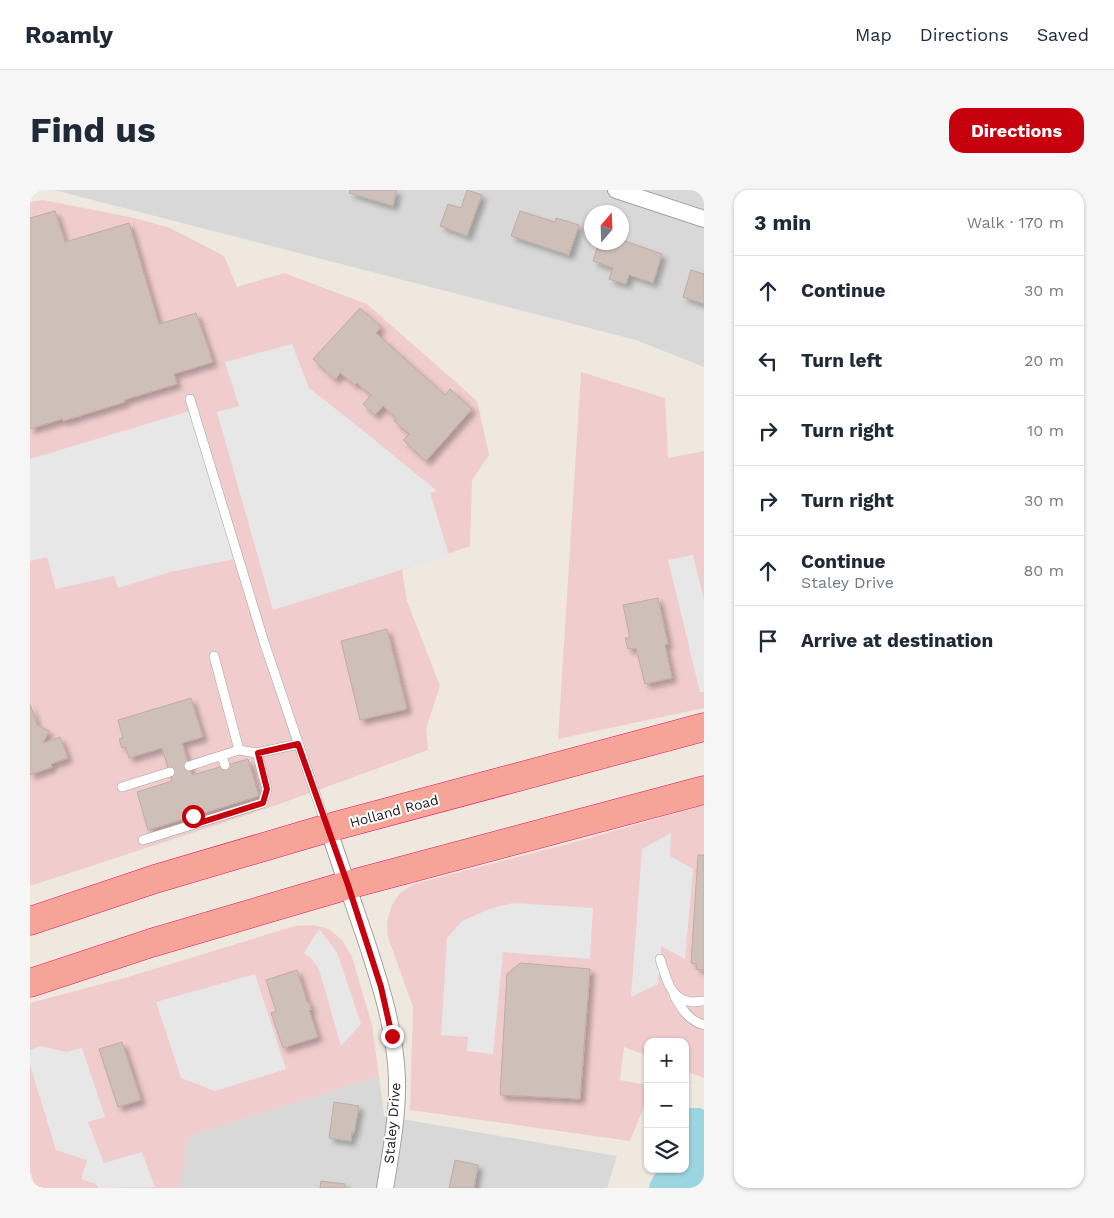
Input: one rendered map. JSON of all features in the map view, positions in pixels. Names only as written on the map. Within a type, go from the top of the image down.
[{"type":"highway","name":"Holland Road","points":[[30,921],[155,878],[328,828],[704,727]]},
{"type":"highway","points":[[30,983],[151,943],[348,885],[704,790]]},
{"type":"street","points":[[616,190],[704,219]]},
{"type":"street","name":"Staley Drive","points":[[328,828],[381,987],[390,1021],[397,1080],[396,1114],[385,1188]]},
{"type":"lane","points":[[190,399],[264,642],[328,828]]},
{"type":"lane","points":[[214,656],[240,750]]},
{"type":"lane","points":[[189,766],[203,767],[222,756],[240,750],[258,753],[298,744]]},
{"type":"lane","points":[[143,840],[172,827],[216,813],[263,803],[267,789],[258,753]]},
{"type":"lane","points":[[222,756],[225,766]]},
{"type":"lane","points":[[122,787],[159,780],[170,772]]},
{"type":"lane","points":[[660,958],[670,989],[680,1006],[691,1020],[704,1024]]},
{"type":"lane","points":[[670,989],[680,999],[691,1002],[704,1001]]},
{"type":"shaded area","points":[[54,190],[704,190],[704,367],[636,340]]},
{"type":"shaded area","points":[[43,200],[135,218],[170,228],[224,256],[237,287],[284,273],[367,304],[477,401],[489,455],[472,480],[470,546],[402,570],[407,601],[440,686],[426,729],[428,750],[274,806],[30,886],[30,202]]},
{"type":"shaded area","points":[[292,344],[309,388],[437,491],[430,493],[449,555],[273,610],[217,412],[239,406],[225,362]]},
{"type":"shaded area","points":[[581,372],[665,398],[668,458],[704,451],[704,708],[558,739]]},
{"type":"shaded area","points":[[193,410],[239,558],[170,572],[118,588],[114,576],[56,589],[47,557],[30,561],[30,459]]},
{"type":"shaded area","points":[[693,555],[704,600],[704,692],[700,692],[668,560]]},
{"type":"shaded area","points":[[704,805],[704,1078],[689,1072],[689,1038],[644,1038],[644,1054],[624,1047],[620,1080],[644,1084],[644,1106],[630,1141],[410,1110],[413,1007],[388,937],[387,921],[392,905],[400,893],[414,884],[579,841]]},
{"type":"shaded area","points":[[671,833],[670,856],[693,869],[685,959],[661,946],[658,984],[631,997],[642,849]]},
{"type":"shaded area","points":[[513,903],[593,908],[590,959],[503,952],[493,1054],[467,1051],[468,1037],[441,1035],[447,938],[462,921],[489,909]]},
{"type":"shaded area","points":[[312,925],[329,929],[342,940],[352,957],[372,1025],[379,1076],[189,1136],[179,1188],[36,1188],[30,1171],[30,1003],[128,977],[295,926]]},
{"type":"shaded area","points":[[319,929],[337,952],[361,1024],[341,1046],[319,969],[310,957],[304,953]]},
{"type":"shaded area","points":[[255,974],[286,1069],[215,1091],[181,1078],[156,1002]]},
{"type":"shaded area","points":[[40,1046],[67,1052],[82,1048],[105,1117],[88,1122],[104,1163],[142,1152],[155,1187],[98,1188],[96,1184],[81,1179],[87,1160],[56,1150],[30,1065],[30,1050]]},
{"type":"shaded area","points":[[379,1076],[384,1116],[617,1156],[607,1188],[178,1188],[187,1136]]},
{"type":"water","points":[[689,1108],[704,1110],[704,1188],[649,1188],[656,1173],[689,1173]]},
{"type":"building","points":[[350,190],[397,190],[393,206],[349,193]]},
{"type":"building","points":[[467,190],[482,195],[467,236],[440,226],[448,204],[461,208]]},
{"type":"building","points":[[55,211],[65,242],[129,223],[159,324],[196,313],[213,362],[174,374],[177,384],[63,421],[62,419],[30,429],[30,218]]},
{"type":"building","points":[[520,211],[555,222],[556,218],[579,225],[569,255],[511,236]]},
{"type":"building","points":[[629,242],[662,254],[653,283],[629,275],[626,284],[609,279],[613,268],[593,261],[596,250],[629,250]]},
{"type":"building","points":[[691,270],[704,274],[704,304],[683,297]]},
{"type":"building","points":[[360,308],[381,327],[376,333],[445,395],[450,389],[472,409],[426,461],[403,440],[409,434],[394,421],[397,419],[383,406],[375,415],[363,404],[371,395],[357,383],[355,385],[340,373],[335,380],[313,359]]},
{"type":"building","points":[[658,598],[668,644],[665,645],[672,678],[645,684],[636,648],[628,649],[625,638],[630,638],[623,605]]},
{"type":"building","points":[[387,629],[407,709],[360,720],[341,641]]},
{"type":"building","points":[[191,698],[203,737],[182,743],[192,775],[248,759],[259,796],[148,830],[137,792],[172,781],[162,748],[129,758],[126,747],[122,748],[119,739],[123,738],[118,720]]},
{"type":"building","points":[[30,704],[37,725],[49,731],[43,743],[60,737],[68,758],[51,764],[52,767],[30,775]]},
{"type":"building","points":[[698,855],[704,855],[704,970],[696,969],[697,964],[691,963]]},
{"type":"building","points":[[520,963],[590,969],[580,1099],[500,1095],[507,974]]},
{"type":"building","points":[[297,970],[307,1002],[309,1002],[311,1010],[309,1010],[318,1037],[283,1048],[271,1013],[276,1011],[266,980]]},
{"type":"building","points":[[122,1042],[141,1100],[118,1107],[99,1049]]},
{"type":"building","points":[[334,1102],[359,1106],[351,1141],[329,1138]]},
{"type":"building","points":[[455,1160],[478,1165],[474,1188],[449,1188]]},
{"type":"building","points":[[321,1181],[345,1184],[345,1188],[320,1188]]},
{"type":"route","points":[[193,816],[196,824],[263,803],[267,789],[258,753],[298,744],[348,885],[381,987],[392,1036]]}]
